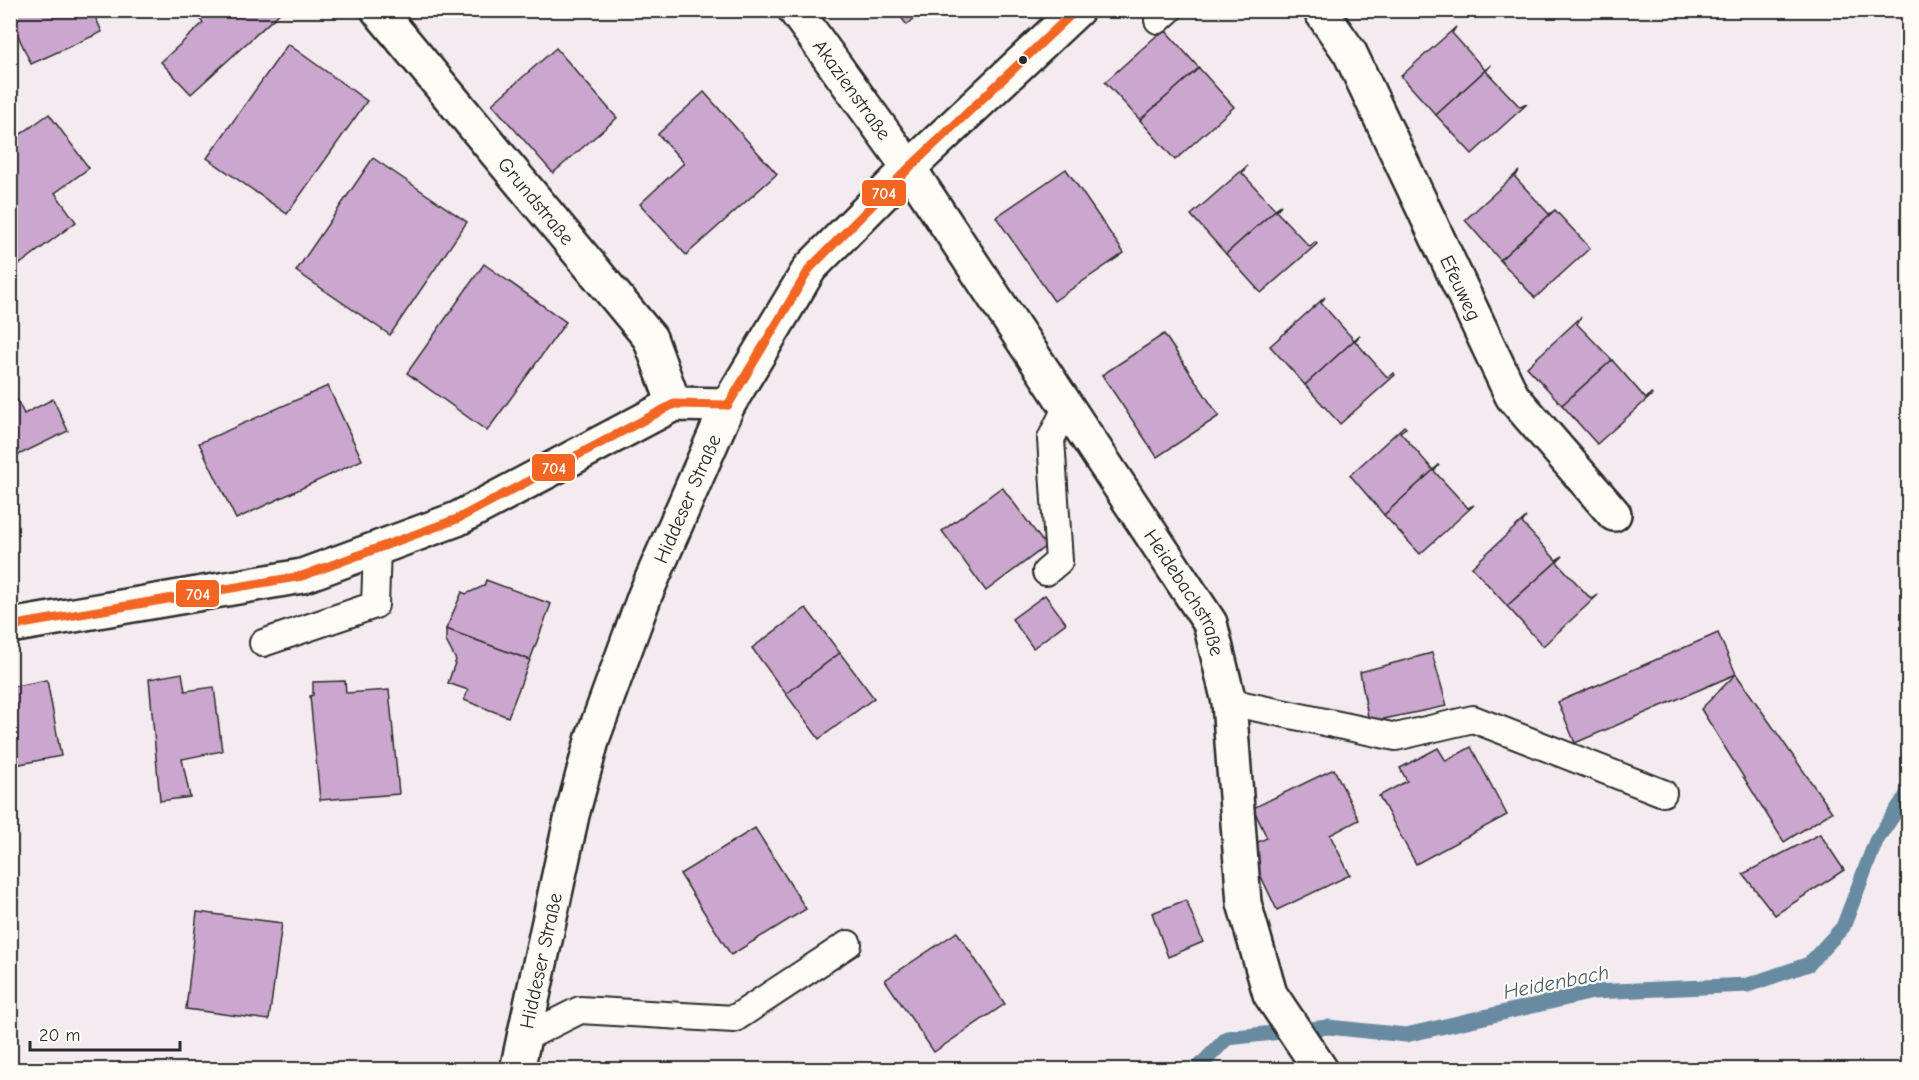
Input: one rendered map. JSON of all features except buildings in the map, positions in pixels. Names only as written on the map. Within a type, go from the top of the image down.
[{"type":"street","name":"Grundstraße","points":[[378,10],[650,338],[674,404]]},
{"type":"street","name":"Akazienstraße","points":[[795,10],[909,168]]},
{"type":"street","name":"Hiddeser Straße","points":[[518,1070],[570,826],[593,737],[645,595],[728,405],[810,268],[909,168],[1077,10]]},
{"type":"street","name":"Efeuweg","points":[[1320,10],[1350,53],[1512,396],[1614,514]]},
{"type":"street","name":"Heidebachstraße","points":[[909,168],[1210,623],[1229,702],[1244,903],[1270,994],[1316,1064]]},
{"type":"street","points":[[10,626],[302,576],[457,519],[674,404],[728,405]]},
{"type":"lane","points":[[1046,572],[1059,561],[1051,439],[1066,406]]},
{"type":"lane","points":[[263,643],[375,605],[377,547]]},
{"type":"lane","points":[[1229,702],[1396,737],[1473,719],[1663,793]]},
{"type":"lane","points":[[524,1038],[580,1010],[734,1019],[848,944]]},
{"type":"waterway","name":"Heidenbach","points":[[1196,1070],[1227,1038],[1328,1027],[1406,1035],[1593,992],[1748,985],[1809,964],[1843,927],[1876,841],[1908,793]]},
{"type":"transit line","name":"704","points":[[728,405],[810,268],[909,168],[1076,10]]},
{"type":"transit line","name":"704","points":[[10,626],[302,576],[457,519],[674,404],[728,405]]}]
